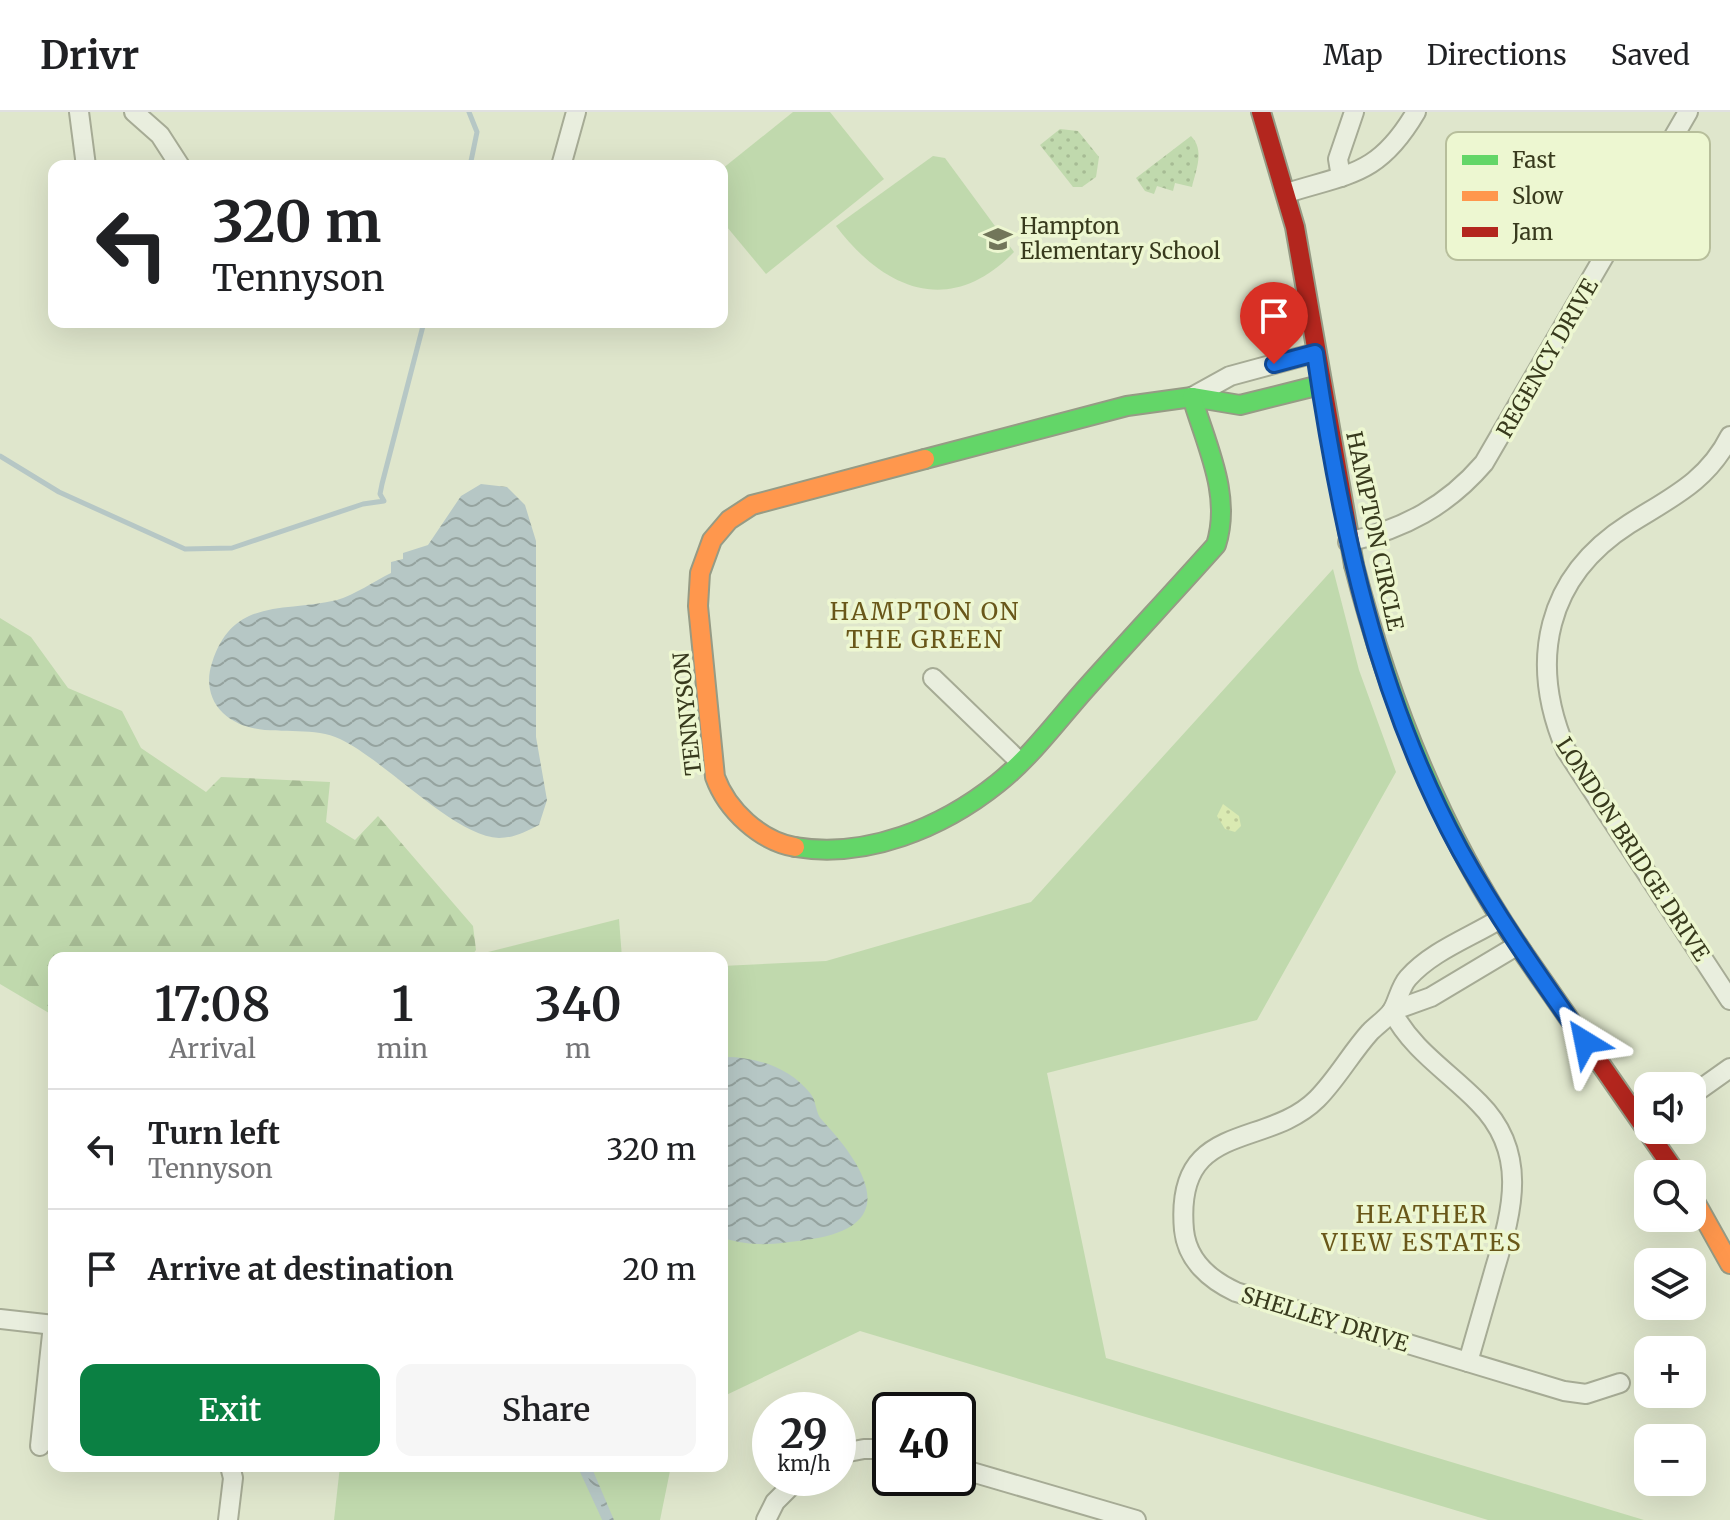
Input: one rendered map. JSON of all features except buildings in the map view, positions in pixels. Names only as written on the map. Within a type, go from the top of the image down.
[{"type":"street","points":[[79,112],[85,160]]},
{"type":"street","points":[[134,112],[160,135],[176,160]]},
{"type":"street","points":[[563,160],[576,112]]},
{"type":"street","name":"HAMPTON CIRCLE","points":[[1261,112],[1287,193],[1348,542],[1370,627],[1405,728],[1459,847],[1500,919],[1634,1109]]},
{"type":"street","points":[[1341,177],[1338,159],[1354,112]]},
{"type":"street","points":[[1287,193],[1364,169],[1386,155],[1416,112]]},
{"type":"street","name":"REGENCY DRIVE","points":[[1676,132],[1688,112]]},
{"type":"street","name":"REGENCY DRIVE","points":[[1348,542],[1398,528],[1421,516],[1466,484],[1484,463],[1602,260]]},
{"type":"street","name":"TENNYSON","points":[[1192,397],[1230,376],[1315,353]]},
{"type":"street","name":"TENNYSON","points":[[1192,397],[1223,501],[1219,539],[1210,555],[1020,762],[975,800],[885,842],[819,853],[801,851],[765,837],[735,810],[714,775],[700,600],[704,555],[721,528],[752,505],[1071,419],[1158,399],[1192,397],[1240,405],[1320,385]]},
{"type":"street","name":"LONDON BRIDGE DRIVE","points":[[1730,436],[1715,461],[1689,488],[1623,528],[1581,565],[1563,595],[1551,627],[1546,676],[1550,704],[1566,750],[1730,1000]]},
{"type":"street","points":[[933,678],[1020,762]]},
{"type":"street","name":"SHELLEY DRIVE","points":[[1500,919],[1423,965],[1406,980],[1392,1011],[1318,1098],[1298,1115],[1222,1143],[1199,1164],[1186,1193],[1185,1237],[1196,1262],[1209,1276],[1236,1292],[1564,1391],[1586,1394],[1620,1383]]},
{"type":"street","name":"SHELLEY DRIVE","points":[[1392,1011],[1431,997],[1518,945]]},
{"type":"street","points":[[1392,1011],[1415,1046],[1494,1119],[1505,1139],[1514,1171],[1513,1206],[1468,1362]]},
{"type":"street","points":[[1706,1085],[1730,1068]]},
{"type":"street","points":[[1706,1221],[1730,1264]]},
{"type":"street","points":[[0,1319],[48,1324]]},
{"type":"street","points":[[40,1446],[48,1372]]},
{"type":"street","points":[[228,1520],[232,1472]]},
{"type":"street","points":[[976,1475],[1079,1512],[1136,1520]]},
{"type":"street","points":[[766,1520],[781,1496]]},
{"type":"green space","points":[[793,112],[830,112],[884,179],[766,274],[728,228],[728,164]]},
{"type":"green space","points":[[1060,129],[1078,131],[1099,157],[1096,177],[1082,187],[1073,187],[1040,145]]},
{"type":"green space","points":[[1191,136],[1199,154],[1192,187],[1175,183],[1173,191],[1157,186],[1154,194],[1145,191],[1136,178]]},
{"type":"green space","points":[[933,156],[945,158],[1014,252],[990,272],[966,284],[943,289],[920,288],[897,280],[876,267],[836,226]]},
{"type":"green space","points":[[1333,569],[1359,670],[1396,772],[1257,1020],[1047,1073],[1106,1358],[1644,1520],[1488,1520],[860,1331],[728,1394],[728,966],[826,961],[1031,902]]},
{"type":"green space","points":[[0,618],[31,637],[68,688],[122,711],[141,748],[206,792],[221,777],[330,782],[326,822],[355,840],[378,816],[473,926],[476,950],[48,952],[48,1012],[0,984]]},
{"type":"green space","points":[[619,919],[622,952],[488,952]]},
{"type":"green space","points":[[339,1472],[670,1472],[660,1520],[334,1520]]},
{"type":"sand","points":[[1223,804],[1239,816],[1241,826],[1235,832],[1225,829],[1217,816]]},
{"type":"water","points":[[481,484],[507,487],[525,505],[536,541],[536,737],[547,800],[539,825],[504,838],[481,834],[462,825],[340,739],[311,732],[265,730],[236,722],[218,708],[209,683],[212,663],[221,642],[233,627],[263,611],[344,598],[391,573],[391,562],[403,559],[403,553],[428,545],[461,496]]},
{"type":"water","points":[[728,1058],[770,1065],[802,1084],[814,1100],[820,1117],[851,1155],[867,1191],[866,1207],[858,1221],[841,1232],[767,1244],[728,1239]]},
{"type":"water","points":[[583,1472],[594,1472],[614,1520],[605,1520]]},
{"type":"waterway","points":[[469,112],[477,132],[471,160]]},
{"type":"waterway","points":[[0,456],[59,492],[185,549],[232,548],[363,504],[384,501],[380,494],[382,484],[422,328]]},
{"type":"waterway","points":[[583,1472],[605,1520]]},
{"type":"traffic: fast","points":[[925,459],[1127,406],[1192,397],[1240,405],[1320,385]]},
{"type":"traffic: fast","points":[[795,847],[822,850],[876,844],[928,826],[976,799],[1034,749],[1216,545],[1221,508],[1219,489],[1192,397]]},
{"type":"traffic: fast","points":[[1354,565],[1384,666],[1421,765],[1467,861],[1522,951]]},
{"type":"traffic: slow","points":[[795,847],[769,838],[746,822],[728,801],[715,777],[698,606],[700,573],[712,540],[729,520],[752,505],[925,459]]},
{"type":"traffic: slow","points":[[1706,1221],[1730,1264]]},
{"type":"traffic: jam","points":[[1261,112],[1295,227],[1354,565]]},
{"type":"traffic: jam","points":[[1522,951],[1667,1160]]},
{"type":"place","name":"Hampton Elementary School","points":[[998,239]]},
{"type":"district","name":"HAMPTON ON THE GREEN","points":[[925,625]]},
{"type":"district","name":"HEATHER VIEW ESTATES","points":[[1422,1228]]},
{"type":"route","points":[[1274,364],[1315,353],[1344,522],[1360,592],[1405,728],[1459,847],[1500,919],[1585,1042]]}]
